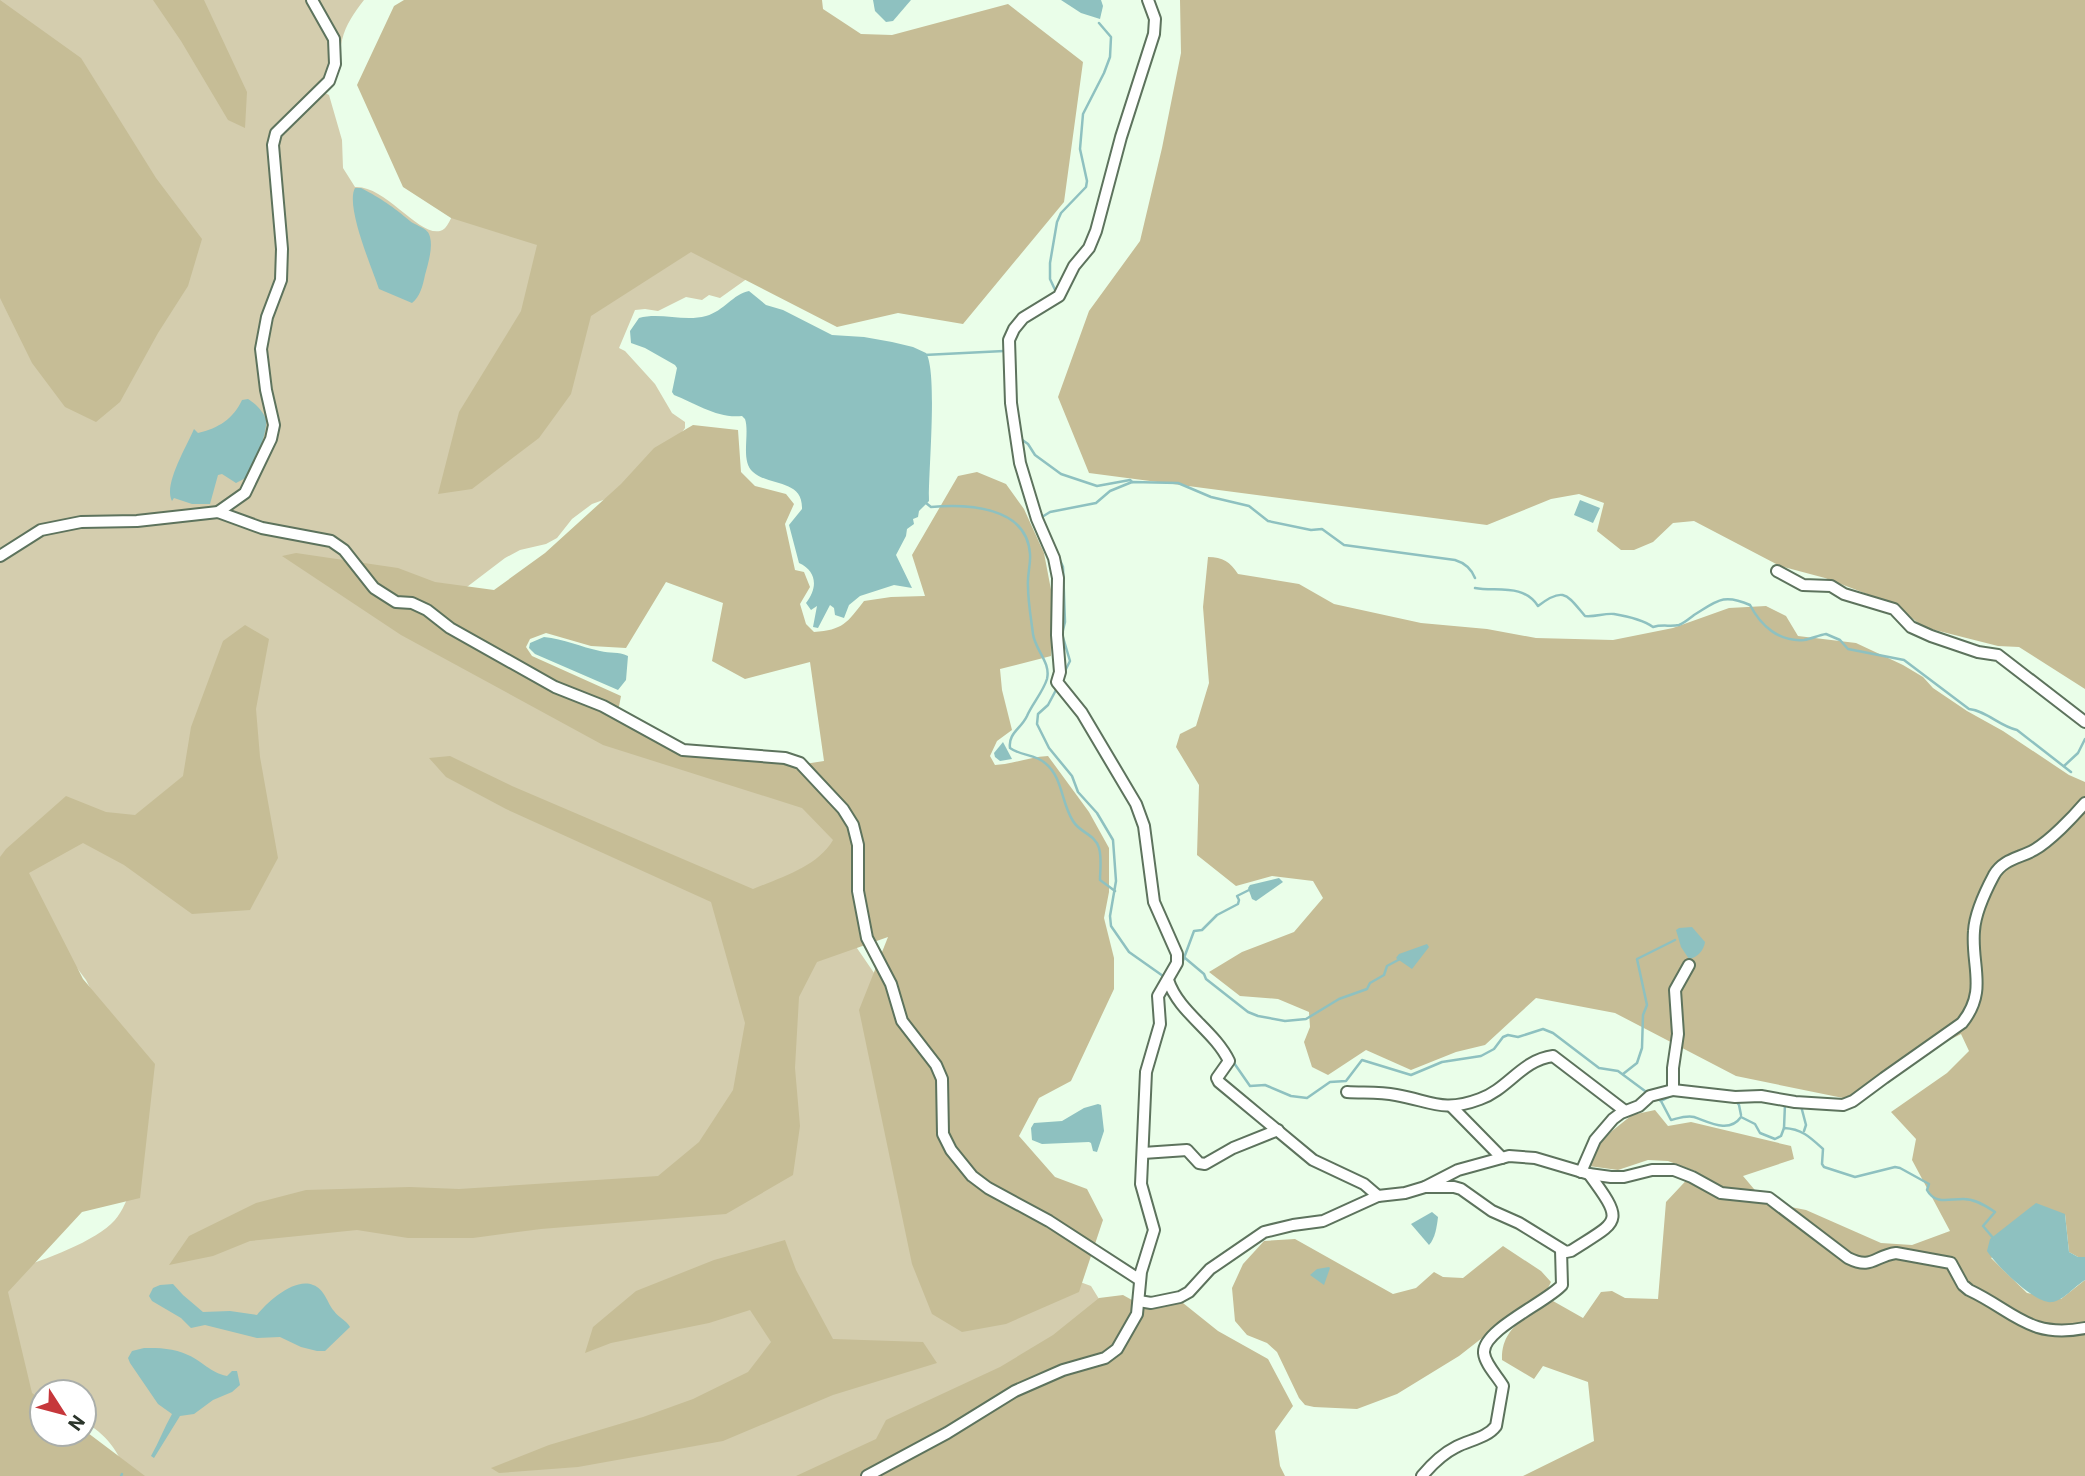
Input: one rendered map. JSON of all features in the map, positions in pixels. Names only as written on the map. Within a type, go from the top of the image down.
[{"type":"street","points":[[218,512],[245,493],[271,439],[274,425],[261,349],[267,317],[281,280],[282,249],[273,145],[276,133],[330,81],[335,64],[334,39],[312,0]]},
{"type":"street","points":[[867,1476],[947,1433],[1015,1391],[1063,1370],[1105,1358],[1117,1349],[1137,1314],[1140,1280],[1154,1230],[1141,1184],[1146,1072],[1160,1024],[1158,996],[1177,962],[1177,954],[1154,902],[1144,826],[1136,804],[1082,713],[1057,682],[1060,671],[1057,635],[1058,578],[1054,558],[1028,494],[1015,434],[1008,348],[1011,334],[1017,324],[1057,296],[1074,266],[1089,248],[1096,231],[1121,137],[1154,34],[1155,19],[1148,0]]},
{"type":"street","points":[[0,555],[41,530],[81,522],[137,521],[218,512],[262,527],[331,541],[344,550],[374,588],[396,602],[412,603],[427,610],[450,628],[555,687],[603,706],[683,750],[785,758],[800,763],[844,809],[853,825],[858,845],[858,891],[867,938],[891,984],[902,1021],[936,1065],[942,1079],[943,1134],[951,1150],[972,1176],[988,1188],[1049,1220],[1140,1280]]},
{"type":"street","points":[[1777,570],[1803,585],[1831,586],[1844,594],[1894,610],[1911,627],[1931,636],[1978,652],[1998,655],[2085,722]]},
{"type":"street","points":[[1585,1173],[1595,1140],[1614,1119],[1639,1106],[1651,1095],[1673,1090],[1843,1105],[1874,1088],[1884,1078],[1962,1023],[1976,1001],[1977,961],[1974,931],[1993,877],[2004,864],[2034,850],[2047,840],[2085,803]]},
{"type":"street","points":[[1673,1090],[1678,1034],[1675,990],[1689,965]]},
{"type":"street","points":[[1168,980],[1180,1002],[1223,1049],[1228,1060],[1217,1078],[1219,1082],[1313,1160],[1364,1184],[1378,1196]]},
{"type":"street","points":[[1348,1092],[1415,1098],[1435,1106],[1452,1107],[1489,1095],[1531,1062],[1553,1056],[1625,1111]]},
{"type":"street","points":[[1452,1107],[1502,1158]]},
{"type":"street","points":[[1143,1153],[1186,1150],[1199,1163],[1205,1164],[1233,1148],[1278,1130]]},
{"type":"street","points":[[1139,1301],[1151,1303],[1180,1297],[1189,1292],[1210,1269],[1264,1232],[1323,1221],[1378,1196],[1405,1193],[1425,1187],[1458,1170],[1502,1158],[1523,1156],[1585,1173],[1624,1177],[1652,1170],[1674,1170],[1721,1193],[1769,1198],[1858,1263],[1875,1262],[1896,1252],[1951,1263],[1962,1285],[2025,1323],[2064,1332],[2085,1328]]},
{"type":"street","points":[[1425,1187],[1461,1189],[1492,1211],[1519,1223],[1561,1250],[1572,1251],[1610,1226],[1613,1219],[1608,1200],[1585,1173]]},
{"type":"street","points":[[1422,1476],[1440,1457],[1457,1446],[1492,1432],[1496,1426],[1503,1386],[1484,1352],[1486,1344],[1496,1333],[1550,1297],[1562,1285],[1561,1250]]},
{"type":"shaded area","points":[[0,0],[364,0],[346,29],[337,74],[325,93],[329,95],[342,140],[343,168],[355,187],[378,194],[422,226],[431,230],[443,230],[451,219],[458,200],[473,134],[748,278],[720,298],[709,295],[702,300],[686,297],[658,311],[635,310],[619,348],[625,351],[655,384],[672,413],[685,422],[685,428],[674,443],[620,494],[592,504],[572,519],[557,538],[505,558],[459,593],[537,689],[833,810],[848,935],[883,986],[1061,1275],[1091,1286],[1107,1312],[842,1476],[126,1476],[111,1444],[98,1431],[98,1378],[28,1378],[28,1400],[8,1386],[6,1272],[61,1252],[101,1232],[118,1217],[131,1191],[111,1029],[86,980],[62,948],[0,892]]},
{"type":"shaded area","points":[[0,0],[81,58],[156,178],[202,239],[188,286],[158,333],[120,402],[96,422],[65,407],[32,363],[0,298]]},
{"type":"shaded area","points":[[153,0],[204,0],[247,92],[245,128],[228,120]]},
{"type":"shaded area","points":[[404,0],[822,0],[823,9],[861,34],[892,35],[1008,4],[1083,62],[1064,202],[963,324],[898,313],[837,327],[691,252],[591,316],[571,394],[539,438],[472,489],[438,494],[459,412],[521,311],[537,245],[451,218],[403,187],[357,85],[394,6]]},
{"type":"shaded area","points":[[1180,0],[2085,0],[2085,689],[2019,647],[1998,646],[1923,627],[1896,605],[1825,578],[1780,566],[1694,521],[1673,523],[1653,542],[1634,550],[1621,550],[1597,531],[1604,503],[1579,494],[1551,499],[1487,525],[1089,473],[1058,397],[1089,311],[1140,241],[1181,53]]},
{"type":"shaded area","points":[[693,425],[738,430],[741,472],[755,486],[786,494],[794,504],[785,524],[795,570],[804,572],[810,587],[800,604],[806,624],[814,632],[844,624],[864,601],[925,596],[912,555],[958,476],[977,472],[1006,484],[1024,509],[1044,553],[1052,595],[1051,656],[1000,669],[1012,730],[997,741],[990,756],[995,765],[1048,756],[1089,812],[1109,848],[1109,892],[1104,918],[1114,958],[1114,989],[1071,1081],[1039,1098],[1019,1136],[1055,1177],[1087,1189],[1103,1220],[1079,1292],[1006,1324],[962,1332],[932,1314],[912,1264],[859,1010],[888,937],[817,962],[799,997],[795,1068],[800,1126],[793,1175],[726,1214],[541,1229],[473,1238],[408,1238],[357,1230],[250,1241],[213,1256],[169,1265],[189,1236],[256,1203],[306,1190],[410,1187],[459,1189],[658,1176],[699,1142],[733,1090],[745,1023],[711,902],[506,809],[446,777],[429,758],[450,756],[512,786],[753,889],[808,864],[833,840],[802,808],[603,745],[401,635],[282,556],[296,553],[398,568],[435,582],[494,590],[545,553],[621,484],[654,448]],"holes":[[[666,582],[723,603],[712,661],[745,679],[810,662],[824,761],[798,765],[784,761],[681,752],[617,717],[621,696],[532,656],[526,647],[530,639],[546,633],[591,646],[626,648]]]},
{"type":"shaded area","points":[[1208,557],[1226,561],[1238,574],[1299,584],[1334,604],[1421,623],[1487,629],[1536,638],[1613,640],[1673,628],[1729,608],[1766,606],[1786,616],[1798,636],[1856,643],[1903,665],[1967,711],[2003,731],[2069,775],[2085,782],[2085,1257],[2069,1252],[2065,1214],[1991,1258],[2027,1293],[2061,1299],[2085,1280],[2085,1476],[1523,1476],[1594,1441],[1588,1382],[1543,1366],[1534,1379],[1502,1360],[1506,1339],[1518,1324],[1553,1301],[1583,1318],[1601,1292],[1612,1291],[1625,1298],[1658,1299],[1666,1202],[1695,1171],[1668,1161],[1648,1160],[1618,1170],[1589,1166],[1593,1151],[1612,1131],[1632,1115],[1655,1110],[1668,1126],[1691,1122],[1791,1146],[1794,1159],[1743,1176],[1765,1202],[1806,1210],[1881,1243],[1912,1245],[1950,1231],[1912,1160],[1916,1139],[1891,1112],[1947,1073],[1969,1051],[1961,1034],[1880,1076],[1848,1099],[1736,1076],[1615,1013],[1536,998],[1485,1045],[1456,1052],[1411,1070],[1366,1050],[1328,1075],[1312,1067],[1304,1042],[1310,1027],[1309,1012],[1278,999],[1240,996],[1209,972],[1242,952],[1294,932],[1323,898],[1313,881],[1272,876],[1236,886],[1197,855],[1199,785],[1176,747],[1180,734],[1196,726],[1209,683],[1203,607]]},
{"type":"shaded area","points":[[245,625],[269,639],[256,709],[260,757],[278,858],[250,910],[192,914],[124,865],[83,843],[29,873],[83,979],[155,1064],[140,1198],[82,1212],[8,1292],[28,1378],[28,1448],[98,1448],[98,1441],[145,1476],[0,1476],[0,857],[66,796],[106,812],[135,815],[183,776],[191,727],[223,641]]},
{"type":"shaded area","points":[[1295,1239],[1393,1294],[1416,1288],[1434,1272],[1443,1277],[1463,1278],[1503,1246],[1541,1271],[1551,1282],[1545,1294],[1518,1310],[1459,1356],[1397,1394],[1357,1409],[1314,1407],[1305,1405],[1299,1398],[1277,1352],[1267,1343],[1247,1335],[1235,1321],[1232,1288],[1243,1264],[1264,1241]]},
{"type":"shaded area","points":[[785,1240],[796,1270],[833,1339],[923,1342],[937,1363],[833,1395],[723,1441],[578,1467],[499,1473],[491,1468],[549,1445],[693,1399],[748,1372],[771,1342],[750,1310],[709,1323],[611,1343],[585,1353],[593,1327],[636,1291],[714,1260]]},
{"type":"shaded area","points":[[1123,1295],[1148,1309],[1183,1303],[1218,1331],[1268,1359],[1293,1406],[1275,1431],[1280,1466],[1285,1476],[796,1476],[876,1439],[886,1420],[1000,1367],[1053,1335],[1099,1298]]},
{"type":"water","points":[[873,0],[911,0],[893,21],[886,22],[875,11]]},
{"type":"water","points":[[1061,0],[1101,0],[1103,6],[1100,19],[1081,13]]},
{"type":"water","points":[[355,188],[361,188],[381,199],[429,234],[429,261],[421,290],[412,303],[379,289],[356,222],[353,197]]},
{"type":"water","points":[[749,291],[766,305],[783,310],[832,335],[864,337],[913,347],[926,353],[930,364],[932,401],[929,501],[919,511],[918,517],[913,519],[914,524],[907,529],[896,555],[912,588],[894,585],[860,596],[849,605],[844,618],[835,615],[834,608],[830,605],[818,628],[813,627],[817,606],[811,610],[806,603],[814,580],[805,566],[799,563],[789,525],[802,509],[801,499],[791,488],[760,477],[749,467],[746,425],[742,416],[715,413],[674,395],[675,365],[631,343],[630,331],[639,318],[698,318],[718,310],[738,295]]},
{"type":"water","points":[[248,399],[259,408],[266,420],[263,441],[249,473],[236,483],[222,474],[218,475],[210,504],[192,504],[174,498],[172,501],[170,494],[173,476],[194,429],[198,433],[219,425],[230,417],[242,400]]},
{"type":"water","points":[[1580,500],[1600,508],[1593,523],[1574,515]]},
{"type":"water","points":[[544,637],[628,656],[626,680],[618,690],[535,654],[529,648],[530,643]]},
{"type":"water","points":[[1003,742],[1012,759],[1000,761],[994,753]]},
{"type":"water","points":[[1279,878],[1283,882],[1256,901],[1252,899],[1248,888],[1250,885]]},
{"type":"water","points":[[1692,927],[1705,942],[1700,953],[1689,959],[1681,947],[1676,930]]},
{"type":"water","points":[[1427,944],[1429,947],[1412,969],[1396,958],[1399,954]]},
{"type":"water","points":[[1101,1105],[1104,1131],[1097,1152],[1093,1151],[1089,1142],[1042,1144],[1032,1140],[1031,1128],[1034,1123],[1062,1121],[1084,1108]]},
{"type":"water","points":[[2036,1203],[2065,1214],[2069,1252],[2085,1257],[2085,1280],[2065,1296],[2052,1302],[2027,1291],[2007,1274],[1987,1251],[1990,1239]]},
{"type":"water","points":[[1432,1212],[1438,1217],[1429,1245],[1411,1224]]},
{"type":"water","points":[[1329,1267],[1324,1285],[1310,1275],[1317,1269]]},
{"type":"water","points":[[306,1283],[323,1293],[334,1311],[350,1327],[325,1351],[301,1347],[280,1337],[257,1338],[205,1325],[191,1328],[181,1318],[152,1301],[149,1296],[153,1288],[173,1284],[203,1312],[230,1311],[257,1315],[274,1298],[298,1284]]},
{"type":"water","points":[[144,1348],[183,1353],[227,1376],[232,1371],[237,1371],[240,1385],[194,1414],[180,1416],[154,1458],[151,1456],[172,1414],[158,1404],[130,1363],[128,1358],[132,1351]]},
{"type":"waterway","points":[[1057,294],[1050,279],[1057,222],[1061,213],[1086,187],[1080,149],[1083,114],[1110,57],[1111,37],[1099,23]]},
{"type":"waterway","points":[[924,355],[1004,351]]},
{"type":"waterway","points":[[1021,439],[1035,455],[1061,474],[1097,486],[1130,480],[1132,482]]},
{"type":"waterway","points":[[1042,517],[1050,512],[1096,503],[1110,491],[1132,482],[1178,483],[1211,497],[1249,506],[1268,521],[1311,530],[1322,529],[1344,545],[1455,560],[1467,566],[1475,578]]},
{"type":"waterway","points":[[926,503],[931,507],[961,506],[993,511],[1007,517],[1018,526],[1026,538],[1030,554],[1028,592],[1033,634],[1048,673],[1043,689],[1011,738],[1010,748],[1041,760],[1051,769],[1073,821],[1097,843],[1100,880],[1115,891]]},
{"type":"waterway","points":[[1040,514],[1063,567],[1065,622],[1062,634],[1070,661],[1064,673]]},
{"type":"waterway","points":[[1475,588],[1517,591],[1525,594],[1538,606],[1560,595],[1569,598],[1585,616],[1614,614],[1639,620],[1653,627],[1679,625],[1720,600],[1741,601],[1750,605],[1765,626],[1787,638],[1804,640],[1826,634],[1840,640],[1848,649],[1904,660],[1969,709],[2017,730],[2071,772]]},
{"type":"waterway","points":[[1056,690],[1048,705],[1038,714],[1037,724],[1049,748],[1072,776],[1078,792],[1097,813],[1113,840],[1116,881],[1111,926],[1129,952],[1163,976]]},
{"type":"waterway","points":[[2064,766],[2078,753],[2085,739]]},
{"type":"waterway","points":[[1181,966],[1194,931],[1202,930],[1217,915],[1238,904],[1237,896],[1251,889]]},
{"type":"waterway","points":[[1623,1074],[1637,1063],[1642,1048],[1643,1015],[1647,1005],[1637,959],[1675,940]]},
{"type":"waterway","points":[[1185,958],[1204,974],[1206,979],[1248,1012],[1285,1021],[1306,1019],[1339,999],[1367,989],[1370,983],[1384,975],[1387,966],[1400,959]]},
{"type":"waterway","points":[[1234,1063],[1250,1086],[1265,1085],[1291,1096],[1307,1098],[1330,1082],[1346,1081],[1362,1060],[1411,1075],[1442,1062],[1481,1056],[1494,1049],[1503,1037],[1508,1035],[1518,1037],[1543,1029],[1553,1033],[1599,1068],[1618,1071],[1649,1094]]},
{"type":"waterway","points":[[1661,1101],[1673,1095]]},
{"type":"waterway","points":[[1655,1098],[1661,1101],[1671,1120],[1691,1116],[1725,1126],[1741,1117],[1755,1124],[1760,1133],[1775,1139],[1781,1136],[1784,1128],[1801,1132],[1823,1149],[1824,1167],[1855,1177],[1900,1168],[1929,1184],[1927,1190],[1934,1198],[1972,1200],[1995,1212],[1983,1226],[1994,1239]]},
{"type":"waterway","points":[[1735,1100],[1741,1115]]},
{"type":"waterway","points":[[1784,1128],[1785,1104]]},
{"type":"waterway","points":[[1801,1106],[1806,1125],[1804,1131]]}]
